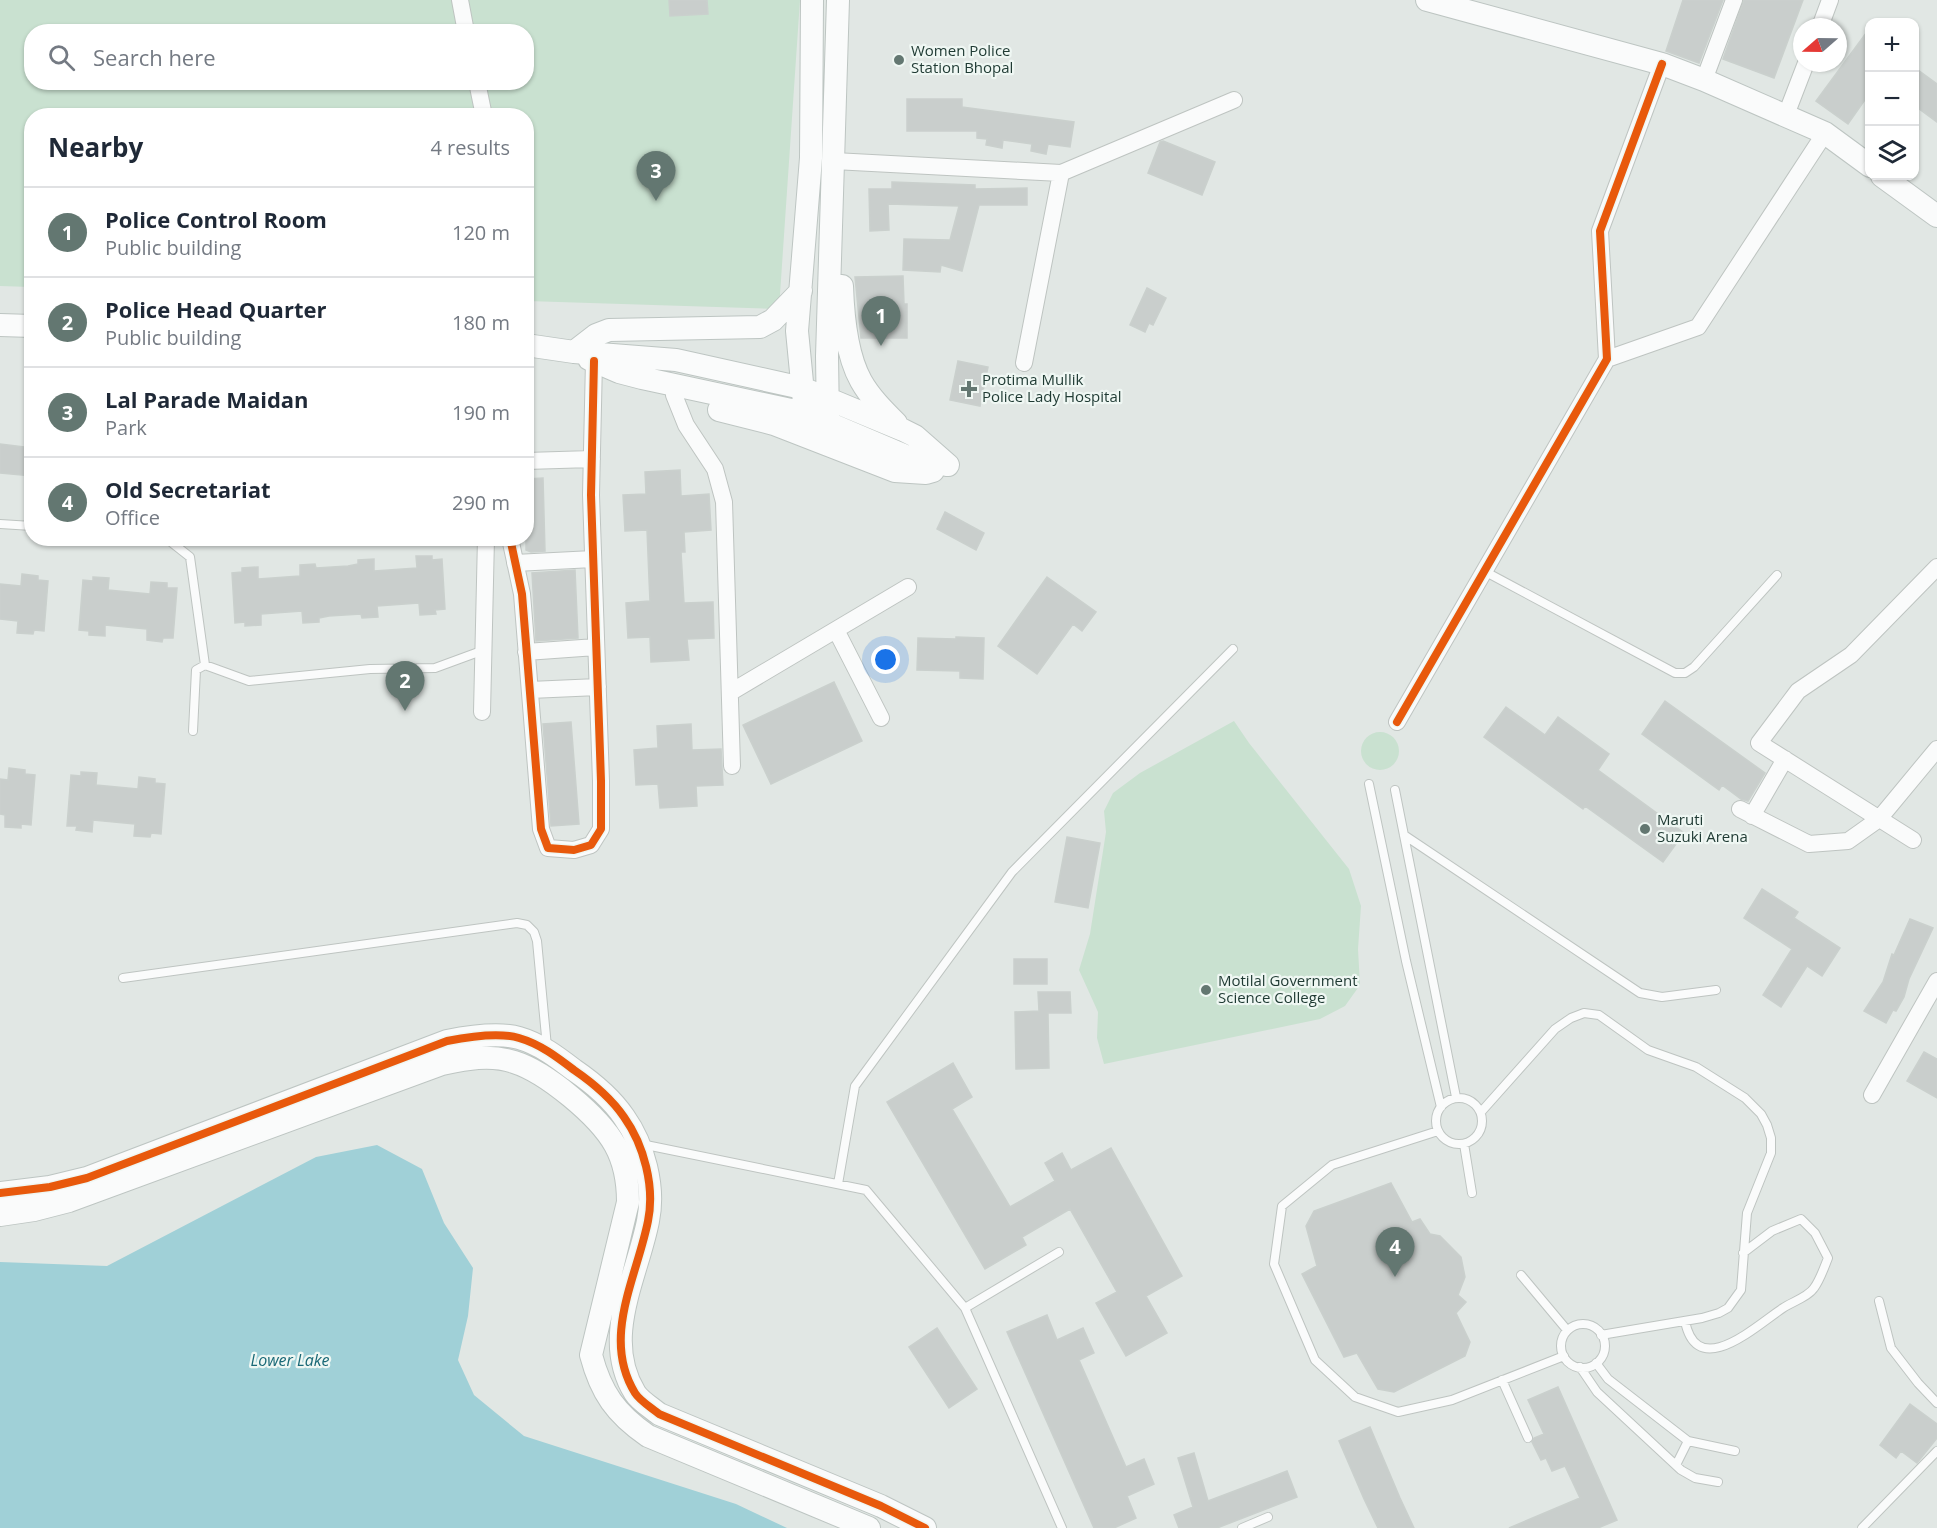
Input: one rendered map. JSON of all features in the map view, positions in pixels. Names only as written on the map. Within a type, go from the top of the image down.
[{"type":"street","points":[[460,0],[464,24]]},
{"type":"street","points":[[805,414],[798,331],[811,158],[812,0]]},
{"type":"street","points":[[828,423],[827,356],[838,0]]},
{"type":"street","points":[[1427,0],[1662,64],[1825,133],[1865,163]]},
{"type":"street","points":[[1704,80],[1734,0]]},
{"type":"street","points":[[1823,18],[1830,0]]},
{"type":"street","points":[[1397,722],[1607,359],[1600,231],[1662,64]]},
{"type":"street","points":[[1786,115],[1803,72]]},
{"type":"street","points":[[479,90],[482,108]]},
{"type":"street","points":[[834,161],[1061,173],[1234,100]]},
{"type":"street","points":[[1607,359],[1698,327],[1825,133]]},
{"type":"street","points":[[1024,363],[1061,173]]},
{"type":"street","points":[[1888,180],[1937,216]]},
{"type":"street","points":[[832,219],[840,244],[843,304],[850,350],[861,380],[878,406],[903,430]]},
{"type":"street","points":[[512,546],[522,594],[541,829],[548,848],[574,850],[591,845],[601,829],[592,459],[584,356],[596,334],[609,330],[760,327],[773,320],[801,291]]},
{"type":"street","points":[[0,325],[24,326]]},
{"type":"street","points":[[534,345],[584,356],[676,360],[802,388],[915,436],[948,465]]},
{"type":"street","points":[[584,356],[691,403],[774,424],[895,471],[926,473],[948,465]]},
{"type":"street","points":[[633,376],[805,414],[906,456],[948,465]]},
{"type":"street","points":[[674,395],[686,425],[716,469],[724,502],[732,766]]},
{"type":"street","points":[[534,462],[592,459]]},
{"type":"street","points":[[482,712],[486,546]]},
{"type":"street","points":[[515,563],[593,559]]},
{"type":"street","points":[[1913,840],[1759,743],[1798,691],[1851,655],[1937,567]]},
{"type":"street","points":[[731,692],[908,587]]},
{"type":"street","points":[[836,630],[881,718]]},
{"type":"street","points":[[526,652],[596,647]]},
{"type":"street","points":[[530,690],[598,687]]},
{"type":"street","points":[[1785,759],[1746,812],[1809,844],[1848,841],[1879,819],[1937,749]]},
{"type":"street","points":[[1872,1095],[1937,981]]},
{"type":"street","points":[[0,1193],[50,1187],[87,1178],[447,1041],[467,1037],[518,1037],[549,1066],[615,1144],[623,1162],[628,1183],[628,1203],[591,1355],[597,1378],[613,1405],[630,1424],[648,1436],[869,1528]]},
{"type":"street","points":[[0,1215],[34,1210],[69,1201],[442,1064],[478,1057],[513,1061],[533,1070],[549,1066],[595,1085],[624,1116],[639,1144],[648,1179],[650,1198],[648,1220],[621,1319],[620,1348],[624,1372],[636,1395],[659,1414],[881,1506],[926,1528]]},
{"type":"lane","points":[[0,524],[24,526]]},
{"type":"lane","points":[[176,546],[190,557],[205,665]]},
{"type":"lane","points":[[1484,571],[1675,673],[1685,673],[1694,667],[1777,575]]},
{"type":"lane","points":[[838,1184],[855,1086],[1005,881],[1233,649]]},
{"type":"lane","points":[[193,732],[196,670],[205,665],[249,681],[370,669],[435,668],[484,650]]},
{"type":"lane","points":[[1369,784],[1406,962],[1441,1107]]},
{"type":"lane","points":[[1395,790],[1456,1097]]},
{"type":"lane","points":[[1404,836],[1640,993],[1662,997],[1716,990]]},
{"type":"lane","points":[[123,978],[505,925],[527,925],[534,932],[537,940],[549,1066]]},
{"type":"lane","points":[[1481,1112],[1555,1029],[1571,1018],[1584,1013],[1599,1015],[1648,1050],[1696,1067],[1745,1098],[1761,1113],[1771,1138],[1771,1153],[1747,1213],[1741,1290],[1736,1298],[1728,1308],[1719,1313],[1601,1335]]},
{"type":"lane","points":[[1456,1097],[1471,1100],[1481,1112],[1481,1128],[1472,1141],[1464,1144],[1449,1142],[1438,1131],[1436,1116],[1449,1099],[1456,1097]]},
{"type":"lane","points":[[1438,1131],[1332,1165],[1282,1206],[1274,1264],[1315,1360],[1355,1397],[1398,1412],[1452,1400],[1564,1356]]},
{"type":"lane","points":[[639,1144],[866,1191],[965,1308],[1062,1528]]},
{"type":"lane","points":[[1464,1144],[1472,1193]]},
{"type":"lane","points":[[1685,1321],[1688,1337],[1699,1346],[1720,1347],[1740,1339],[1813,1290],[1828,1258],[1815,1233],[1801,1219],[1772,1231],[1743,1253]]},
{"type":"lane","points":[[965,1308],[1059,1252]]},
{"type":"lane","points":[[1521,1275],[1567,1330]]},
{"type":"lane","points":[[1879,1301],[1891,1348],[1937,1403]]},
{"type":"lane","points":[[1580,1324],[1587,1324],[1594,1327],[1601,1335],[1605,1346],[1603,1354],[1596,1362],[1587,1367],[1580,1367],[1568,1362],[1561,1342],[1567,1330],[1580,1324]]},
{"type":"lane","points":[[1596,1362],[1608,1378],[1688,1441],[1735,1451]]},
{"type":"lane","points":[[1580,1367],[1597,1392],[1676,1465],[1695,1478],[1718,1482]]},
{"type":"lane","points":[[1502,1380],[1528,1438]]},
{"type":"lane","points":[[1676,1465],[1688,1441]]},
{"type":"lane","points":[[1862,1528],[1937,1451]]},
{"type":"lane","points":[[1242,1528],[1268,1517]]},
{"type":"green space","points":[[0,0],[800,0],[779,309],[534,301],[534,108],[24,108],[24,287],[0,286]]},
{"type":"green space","points":[[1234,721],[1349,869],[1361,906],[1358,949],[1360,985],[1345,1006],[1320,1019],[1104,1064],[1097,1038],[1098,1012],[1079,970],[1090,934],[1106,832],[1104,811],[1113,793],[1140,773]]},
{"type":"green space","points":[[1380,732],[1394,737],[1399,751],[1394,765],[1380,770],[1366,765],[1361,751],[1366,737]]},
{"type":"water","name":"Lower Lake","points":[[377,1145],[422,1169],[444,1223],[473,1268],[468,1316],[458,1360],[474,1395],[524,1436],[736,1504],[787,1528],[0,1528],[0,1262],[107,1266],[316,1157]]},
{"type":"building","points":[[669,0],[707,0],[708,14],[670,16]]},
{"type":"building","points":[[1683,0],[1723,0],[1699,63],[1666,51]]},
{"type":"building","points":[[1744,0],[1803,0],[1796,18],[1793,18],[1793,27],[1774,78],[1723,59]]},
{"type":"building","points":[[1865,34],[1865,100],[1848,124],[1816,101],[1837,72],[1847,72],[1847,59]]},
{"type":"building","points":[[1919,71],[1937,84],[1937,122],[1919,109]]},
{"type":"building","points":[[907,99],[962,99],[962,107],[1074,122],[1070,147],[1048,144],[1046,154],[1031,151],[1032,144],[1003,140],[1002,148],[986,145],[987,139],[977,138],[977,131],[907,131]]},
{"type":"building","points":[[1163,141],[1215,162],[1202,195],[1148,173],[1160,142]]},
{"type":"building","points":[[892,182],[975,185],[975,189],[1027,188],[1027,205],[979,205],[962,271],[941,265],[940,272],[903,270],[904,239],[950,240],[959,206],[888,204],[889,230],[870,231],[869,189],[892,189]]},
{"type":"building","points":[[903,276],[904,304],[907,304],[907,338],[861,338],[855,277]]},
{"type":"building","points":[[1147,288],[1166,298],[1153,325],[1149,323],[1145,332],[1130,325]]},
{"type":"building","points":[[958,361],[988,367],[980,406],[950,400]]},
{"type":"building","points":[[0,444],[24,447],[24,475],[0,473]]},
{"type":"building","points":[[680,470],[681,496],[709,494],[711,530],[684,532],[685,552],[681,552],[684,603],[713,602],[714,638],[687,639],[689,660],[651,662],[650,637],[628,638],[626,603],[650,601],[647,530],[625,531],[623,495],[646,494],[645,472]]},
{"type":"building","points":[[543,478],[545,551],[531,552],[526,550],[526,546],[534,546],[534,479]]},
{"type":"building","points":[[945,512],[984,533],[976,550],[937,529]]},
{"type":"building","points":[[416,556],[432,556],[432,560],[442,559],[445,609],[435,610],[436,614],[420,615],[419,603],[377,606],[378,617],[362,618],[361,614],[329,616],[319,618],[319,622],[303,623],[302,611],[261,614],[261,625],[245,626],[245,622],[235,623],[232,573],[242,572],[242,568],[258,567],[258,579],[300,576],[300,565],[315,564],[316,568],[348,566],[358,564],[358,560],[374,559],[374,571],[417,568]]},
{"type":"building","points":[[575,570],[578,638],[536,641],[532,573]]},
{"type":"building","points":[[22,574],[38,576],[38,580],[48,581],[44,631],[34,630],[33,634],[17,633],[18,621],[0,619],[0,584],[21,586]]},
{"type":"building","points":[[93,577],[109,578],[108,590],[150,594],[151,582],[167,583],[167,588],[177,588],[173,638],[163,638],[162,642],[147,640],[147,629],[105,625],[105,636],[89,635],[89,631],[79,630],[83,580],[93,581]]},
{"type":"building","points":[[1047,577],[1096,612],[1082,631],[1073,624],[1037,674],[998,646]]},
{"type":"building","points":[[956,637],[984,638],[983,679],[960,678],[960,671],[917,670],[918,638],[956,639]]},
{"type":"building","points":[[834,682],[862,741],[771,784],[743,725]]},
{"type":"building","points":[[1665,701],[1765,773],[1748,801],[1741,799],[1722,785],[1719,790],[1642,734]]},
{"type":"building","points":[[1506,707],[1545,735],[1558,717],[1609,754],[1598,770],[1684,833],[1663,862],[1585,806],[1583,809],[1484,737]]},
{"type":"building","points":[[571,722],[579,824],[551,826],[543,724]]},
{"type":"building","points":[[691,724],[692,750],[721,749],[723,785],[696,786],[697,806],[660,808],[658,784],[636,785],[634,750],[658,748],[657,726]]},
{"type":"building","points":[[9,768],[25,770],[25,774],[35,775],[31,825],[21,824],[21,828],[5,827],[5,815],[0,814],[0,779],[8,780]]},
{"type":"building","points":[[81,772],[97,773],[96,785],[138,789],[139,777],[155,779],[155,783],[165,784],[161,834],[151,833],[150,837],[134,836],[135,824],[93,820],[92,832],[76,830],[77,826],[67,826],[71,775],[81,776]]},
{"type":"building","points":[[1067,837],[1100,843],[1088,908],[1055,902]]},
{"type":"building","points":[[1762,889],[1798,912],[1794,918],[1840,948],[1822,976],[1807,966],[1781,1007],[1763,995],[1792,949],[1744,918]]},
{"type":"building","points":[[1910,919],[1933,928],[1909,979],[1904,997],[1886,1023],[1864,1011],[1883,982],[1892,954],[1894,955]]},
{"type":"building","points":[[1014,959],[1047,959],[1047,984],[1014,984]]},
{"type":"building","points":[[1038,992],[1070,992],[1071,1013],[1048,1013],[1049,1068],[1016,1069],[1015,1012],[1039,1011]]},
{"type":"building","points":[[1924,1052],[1937,1059],[1937,1098],[1907,1081]]},
{"type":"building","points":[[953,1063],[972,1097],[952,1109],[1010,1207],[1055,1181],[1045,1163],[1062,1153],[1071,1170],[1111,1148],[1182,1276],[1146,1296],[1167,1333],[1126,1356],[1096,1303],[1117,1292],[1070,1209],[1022,1237],[1026,1245],[985,1269],[887,1102]]},
{"type":"building","points":[[1391,1183],[1412,1222],[1420,1219],[1430,1234],[1440,1236],[1461,1257],[1465,1277],[1458,1295],[1466,1302],[1456,1313],[1470,1342],[1465,1356],[1394,1392],[1378,1389],[1357,1353],[1344,1357],[1302,1274],[1317,1266],[1306,1226],[1314,1211]]},
{"type":"building","points":[[1047,1315],[1057,1340],[1083,1328],[1094,1353],[1079,1360],[1126,1467],[1144,1459],[1154,1484],[1127,1496],[1136,1518],[1114,1528],[1094,1528],[1007,1332]]},
{"type":"building","points":[[937,1328],[977,1389],[949,1408],[909,1347]]},
{"type":"building","points":[[1558,1387],[1617,1520],[1598,1528],[1509,1528],[1580,1498],[1565,1466],[1552,1471],[1546,1458],[1541,1460],[1532,1442],[1534,1438],[1544,1434],[1528,1400]]},
{"type":"building","points":[[1910,1404],[1937,1424],[1937,1438],[1917,1463],[1901,1451],[1896,1458],[1880,1445]]},
{"type":"building","points":[[1370,1427],[1414,1528],[1378,1528],[1364,1499],[1339,1441]]},
{"type":"building","points":[[1194,1453],[1208,1501],[1287,1471],[1297,1497],[1217,1528],[1179,1528],[1174,1515],[1193,1507],[1178,1458]]},
{"type":"cycle path","points":[[1397,722],[1607,359],[1600,231],[1662,64]]},
{"type":"cycle path","points":[[512,546],[522,594],[541,829],[548,848],[574,850],[591,845],[601,829],[591,495],[594,361]]},
{"type":"cycle path","points":[[0,1193],[50,1187],[87,1178],[447,1041],[493,1035],[511,1036],[527,1041],[555,1056],[607,1097],[631,1128],[642,1153],[649,1181],[650,1208],[621,1329],[621,1351],[625,1372],[637,1396],[659,1414],[881,1506],[925,1528]]},
{"type":"place","name":"Women Police Station Bhopal","points":[[899,60]]},
{"type":"place","name":"Lal Parade Maidan","points":[[656,201]]},
{"type":"place","name":"Police Control Room","points":[[881,346]]},
{"type":"place","name":"Protima Mullik Police Lady Hospital","points":[[969,389]]},
{"type":"place","name":"Police Head Quarter","points":[[405,711]]},
{"type":"place","name":"Maruti Suzuki Arena","points":[[1645,829]]},
{"type":"place","name":"Motilal Government Science College","points":[[1206,990]]},
{"type":"place","name":"Old Secretariat","points":[[1395,1277]]}]
